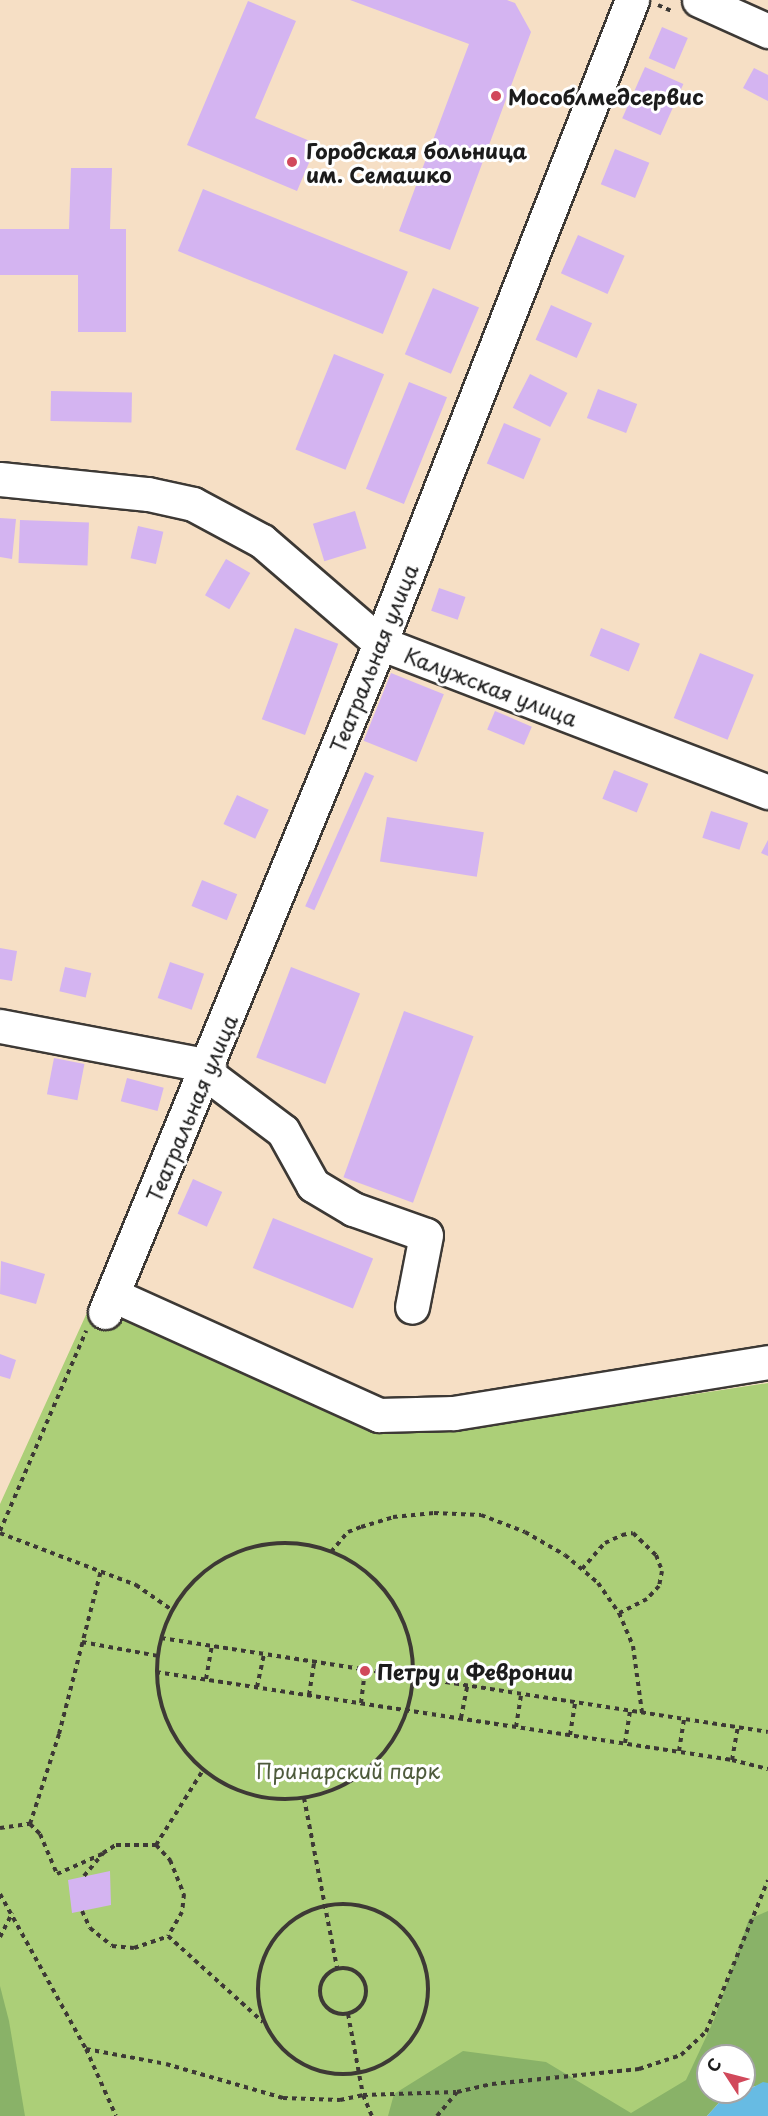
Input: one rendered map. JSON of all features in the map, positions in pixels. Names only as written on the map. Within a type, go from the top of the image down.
[{"type":"street","name":"Театральная улица","points":[[632,0],[380,643],[207,1070],[109,1304],[379,1415],[454,1413],[768,1362]]},
{"type":"street","points":[[699,0],[768,31]]},
{"type":"street","name":"Калужская улица","points":[[0,480],[148,494],[193,504],[261,541],[380,643],[768,792]]},
{"type":"street","points":[[0,1026],[207,1070],[283,1131],[313,1185],[353,1209],[426,1235],[412,1307]]},
{"type":"path","points":[[331,1551],[348,1532],[393,1517],[434,1513],[481,1515],[525,1532],[582,1569],[598,1583],[619,1612],[633,1646],[642,1713]]},
{"type":"path","points":[[0,1533],[136,1585],[172,1610]]},
{"type":"path","points":[[582,1569],[605,1543],[622,1535],[633,1533],[656,1555],[662,1571],[659,1586],[647,1599],[619,1612]]},
{"type":"path","points":[[304,1543],[331,1551],[375,1578],[399,1611],[412,1649],[414,1679],[408,1710],[389,1747],[365,1772],[335,1790],[304,1798],[266,1798],[232,1789],[203,1770],[179,1744],[163,1713],[156,1672],[161,1638],[172,1610],[194,1581],[226,1557],[264,1544],[304,1543]]},
{"type":"path","points":[[30,1824],[47,1775],[101,1571]]},
{"type":"path","points":[[161,1638],[768,1732]]},
{"type":"path","points":[[82,1642],[158,1656]]},
{"type":"path","points":[[206,1679],[212,1646]]},
{"type":"path","points":[[258,1687],[264,1654]]},
{"type":"path","points":[[309,1695],[314,1663]]},
{"type":"path","points":[[360,1703],[365,1671]]},
{"type":"path","points":[[156,1672],[625,1743],[732,1760],[768,1769]]},
{"type":"path","points":[[461,1718],[467,1687]]},
{"type":"path","points":[[516,1726],[521,1695]]},
{"type":"path","points":[[570,1735],[575,1703]]},
{"type":"path","points":[[625,1743],[630,1711]]},
{"type":"path","points":[[679,1752],[684,1719]]},
{"type":"path","points":[[732,1760],[738,1727]]},
{"type":"path","points":[[156,1845],[203,1770]]},
{"type":"path","points":[[304,1798],[337,1968]]},
{"type":"path","points":[[0,1828],[30,1824]]},
{"type":"path","points":[[30,1824],[40,1834],[57,1874],[116,1845],[156,1845],[170,1860],[183,1894],[182,1912],[168,1936],[134,1948],[112,1946],[90,1929],[82,1911]]},
{"type":"path","points":[[84,1876],[103,1853]]},
{"type":"path","points":[[86,2049],[166,2064],[283,2098],[340,2100],[363,2095],[457,2092],[492,2084],[639,2069],[681,2055],[706,2032],[768,1880]]},
{"type":"path","points":[[0,1894],[13,1912],[86,2049],[116,2116]]},
{"type":"path","points":[[168,1936],[264,2023],[280,2047],[303,2065],[331,2074],[360,2073],[387,2062],[408,2044],[422,2020],[428,1994],[425,1966],[414,1941],[395,1921],[371,1908],[344,1903],[324,1906],[292,1920],[273,1939],[260,1966],[257,1995],[264,2023]]},
{"type":"path","points":[[0,1936],[13,1912]]},
{"type":"path","points":[[337,1968],[358,1973],[366,1986],[364,2001],[348,2014],[331,2011],[321,1999],[320,1984],[337,1968]]},
{"type":"path","points":[[348,2014],[363,2095],[372,2116]]},
{"type":"path","points":[[437,2116],[457,2092]]},
{"type":"green space","name":"Принарский парк","points":[[90,1306],[383,1426],[468,1429],[768,1383],[768,2066],[756,2061],[756,2044],[696,2044],[696,2074],[669,2116],[0,2116],[0,1504]]},
{"type":"green space","points":[[768,1911],[768,2083],[756,2086],[756,2044],[703,2044],[714,2020],[749,1919]]},
{"type":"green space","points":[[0,1986],[9,2021],[25,2116],[0,2116]]},
{"type":"green space","points":[[463,2051],[546,2062],[631,2113],[686,2080],[696,2059],[696,2104],[718,2104],[707,2116],[388,2116],[394,2094]]},
{"type":"water","points":[[763,2082],[768,2083],[768,2116],[707,2116],[718,2104],[756,2104],[756,2086]]},
{"type":"building","points":[[350,0],[507,0],[515,3],[531,32],[450,250],[399,231],[469,44]]},
{"type":"building","points":[[248,1],[296,21],[255,118],[317,144],[297,191],[187,145]]},
{"type":"building","points":[[662,27],[688,38],[674,69],[649,58]]},
{"type":"building","points":[[645,67],[683,84],[661,135],[622,118]]},
{"type":"building","points":[[754,68],[768,75],[768,101],[743,88]]},
{"type":"building","points":[[615,149],[649,163],[635,198],[601,184]]},
{"type":"building","points":[[71,168],[112,168],[110,229],[126,229],[126,332],[78,332],[78,275],[0,275],[0,229],[69,229]]},
{"type":"building","points":[[203,189],[408,272],[383,334],[178,251]]},
{"type":"building","points":[[578,235],[625,256],[608,294],[561,273]]},
{"type":"building","points":[[433,288],[479,308],[451,374],[405,354]]},
{"type":"building","points":[[551,305],[592,323],[577,358],[536,340]]},
{"type":"building","points":[[334,354],[384,374],[345,470],[295,449]]},
{"type":"building","points":[[530,374],[567,393],[550,427],[513,408]]},
{"type":"building","points":[[409,382],[447,397],[404,504],[366,489]]},
{"type":"building","points":[[598,389],[637,404],[626,433],[587,418]]},
{"type":"building","points":[[51,391],[132,392],[131,422],[50,421]]},
{"type":"building","points":[[504,423],[541,439],[524,479],[487,464]]},
{"type":"building","points":[[355,511],[366,548],[324,561],[313,524]]},
{"type":"building","points":[[0,518],[16,519],[12,559],[0,557]]},
{"type":"building","points":[[20,520],[89,522],[87,565],[18,563]]},
{"type":"building","points":[[138,526],[163,532],[156,564],[131,558]]},
{"type":"building","points":[[226,559],[250,573],[229,609],[205,595]]},
{"type":"building","points":[[439,588],[465,597],[458,620],[431,611]]},
{"type":"building","points":[[295,628],[338,644],[305,735],[262,719]]},
{"type":"building","points":[[601,628],[640,644],[629,672],[590,656]]},
{"type":"building","points":[[700,653],[754,675],[728,740],[674,718]]},
{"type":"building","points":[[391,673],[444,694],[417,762],[364,741]]},
{"type":"building","points":[[495,711],[532,727],[524,745],[487,729]]},
{"type":"building","points":[[614,770],[648,784],[637,813],[602,799]]},
{"type":"building","points":[[365,772],[374,776],[314,910],[305,906]]},
{"type":"building","points":[[237,795],[269,810],[255,839],[223,824]]},
{"type":"building","points":[[711,811],[748,823],[739,850],[702,838]]},
{"type":"building","points":[[387,817],[484,832],[477,877],[380,861]]},
{"type":"building","points":[[768,840],[768,856],[761,853]]},
{"type":"building","points":[[202,880],[237,894],[227,920],[192,906]]},
{"type":"building","points":[[0,948],[17,951],[12,981],[0,979]]},
{"type":"building","points":[[170,962],[204,974],[192,1010],[158,998]]},
{"type":"building","points":[[65,967],[91,973],[86,997],[59,991]]},
{"type":"building","points":[[291,967],[360,994],[325,1084],[256,1058]]},
{"type":"building","points":[[404,1011],[474,1036],[413,1203],[343,1177]]},
{"type":"building","points":[[54,1058],[84,1064],[77,1100],[47,1094]]},
{"type":"building","points":[[127,1078],[164,1088],[157,1111],[121,1101]]},
{"type":"building","points":[[193,1179],[222,1192],[207,1227],[178,1214]]},
{"type":"building","points":[[273,1218],[373,1258],[353,1309],[253,1268]]},
{"type":"building","points":[[1,1261],[45,1274],[36,1304],[0,1294]]},
{"type":"building","points":[[0,1354],[16,1360],[10,1379],[0,1376]]},
{"type":"building","points":[[110,1871],[111,1905],[72,1913],[68,1880]]},
{"type":"place","name":"Мособлмедсервис","points":[[496,96]]},
{"type":"place","name":"Городская больница им. Семашко","points":[[292,162]]},
{"type":"place","name":"Петру и Февронии","points":[[365,1671]]}]
